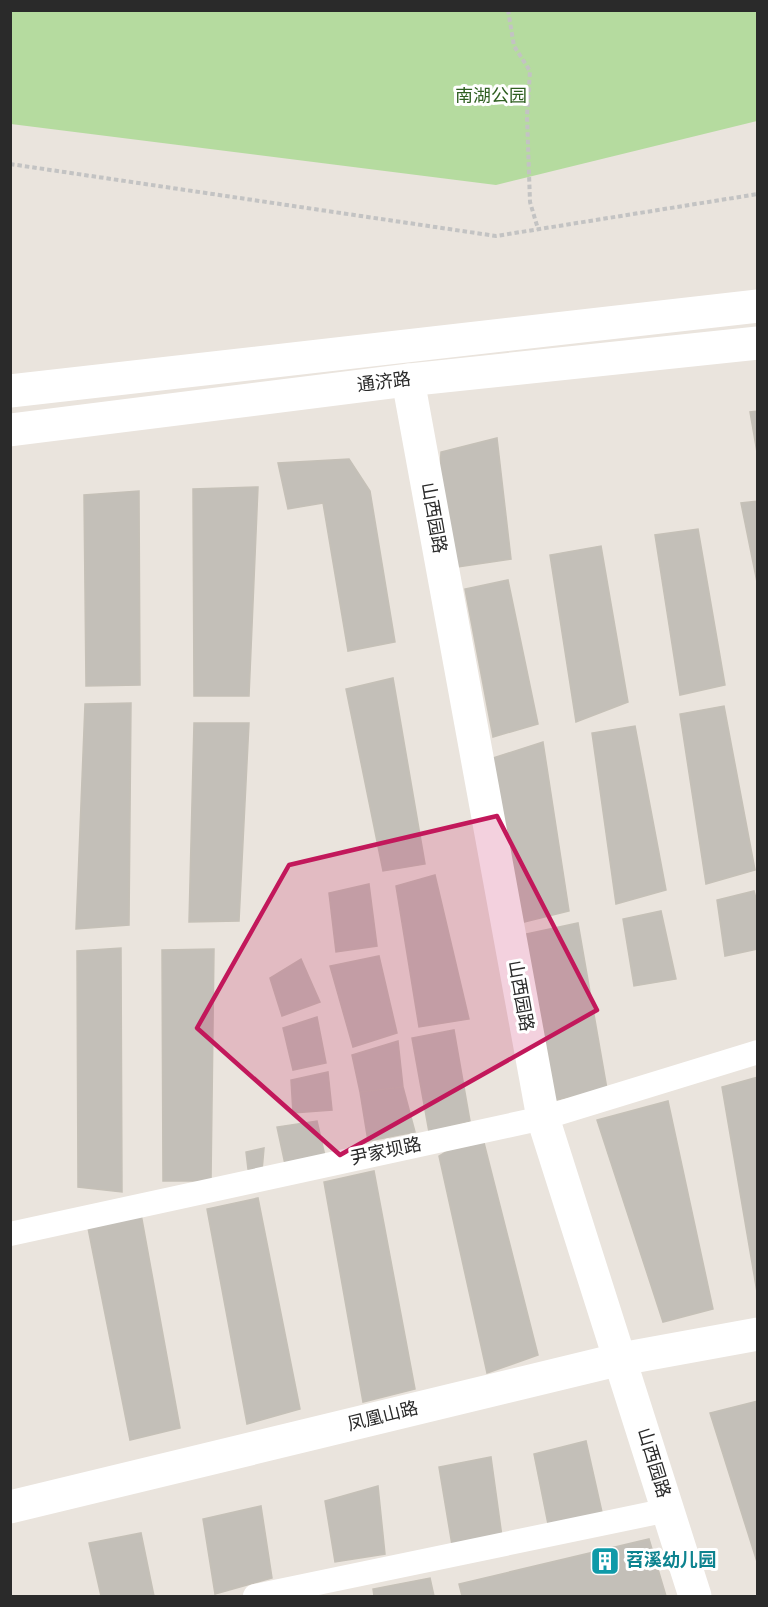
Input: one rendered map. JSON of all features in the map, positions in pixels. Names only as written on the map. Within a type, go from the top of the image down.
[{"type":"street","name":"通济路","points":[[10,391],[758,306]]},
{"type":"street","name":"通济路","points":[[10,430],[408,380],[758,343]]},
{"type":"street","name":"山西园路","points":[[408,380],[543,1118],[695,1596]]},
{"type":"street","name":"尹家坝路","points":[[10,1234],[543,1118],[758,1052]]},
{"type":"street","name":"凤凰山路","points":[[10,1507],[621,1359],[758,1334]]},
{"type":"street","points":[[255,1596],[668,1510]]},
{"type":"path","points":[[508,10],[514,46],[530,71],[527,116],[530,202],[538,229]]},
{"type":"path","points":[[10,164],[496,236],[758,194]]},
{"type":"highlighted area","points":[[497,816],[597,1010],[340,1155],[197,1028],[289,865]]},
{"type":"green space","name":"南湖公园","points":[[11,10],[757,11],[757,121],[496,185],[11,124]]},
{"type":"building","points":[[758,411],[758,458],[750,412]]},
{"type":"building","points":[[497,438],[511,559],[458,567],[440,470],[441,452]]},
{"type":"building","points":[[349,459],[370,491],[395,642],[348,651],[323,503],[288,509],[278,463]]},
{"type":"building","points":[[258,487],[249,696],[194,696],[193,489]]},
{"type":"building","points":[[139,491],[140,685],[86,686],[84,495]]},
{"type":"building","points":[[758,501],[758,587],[741,503]]},
{"type":"building","points":[[698,529],[725,685],[680,695],[655,535]]},
{"type":"building","points":[[601,546],[628,702],[576,722],[550,555]]},
{"type":"building","points":[[508,580],[538,724],[493,737],[465,589]]},
{"type":"building","points":[[393,678],[425,864],[383,871],[346,689]]},
{"type":"building","points":[[131,703],[129,925],[76,929],[85,704]]},
{"type":"building","points":[[724,706],[755,870],[706,884],[680,714]]},
{"type":"building","points":[[194,723],[249,723],[239,921],[189,922]]},
{"type":"building","points":[[635,726],[666,890],[616,904],[592,733]]},
{"type":"building","points":[[543,742],[569,911],[524,922],[493,758]]},
{"type":"building","points":[[435,875],[469,1019],[419,1027],[396,886]]},
{"type":"building","points":[[369,884],[377,946],[336,952],[329,893]]},
{"type":"building","points":[[754,891],[758,906],[758,949],[725,956],[717,900]]},
{"type":"building","points":[[661,911],[676,979],[634,986],[623,919]]},
{"type":"building","points":[[578,923],[607,1089],[556,1100],[526,934]]},
{"type":"building","points":[[121,948],[122,1192],[78,1187],[77,951]]},
{"type":"building","points":[[214,949],[211,1181],[163,1181],[162,950]]},
{"type":"building","points":[[379,956],[397,1033],[353,1047],[330,966]]},
{"type":"building","points":[[301,959],[320,1002],[282,1016],[270,978]]},
{"type":"building","points":[[317,1017],[326,1063],[293,1070],[283,1028]]},
{"type":"building","points":[[454,1030],[470,1121],[429,1132],[412,1038]]},
{"type":"building","points":[[398,1041],[403,1087],[360,1092],[352,1055]]},
{"type":"building","points":[[328,1072],[332,1110],[293,1113],[291,1080]]},
{"type":"building","points":[[758,1077],[758,1298],[722,1087]]},
{"type":"building","points":[[403,1087],[415,1132],[368,1141],[360,1092]]},
{"type":"building","points":[[668,1101],[713,1309],[663,1322],[597,1120]]},
{"type":"building","points":[[317,1121],[325,1156],[285,1164],[277,1127]]},
{"type":"building","points":[[481,1131],[538,1355],[487,1373],[439,1156]]},
{"type":"building","points":[[264,1148],[262,1171],[248,1169],[246,1152]]},
{"type":"building","points":[[374,1171],[415,1389],[363,1402],[324,1182]]},
{"type":"building","points":[[258,1198],[300,1409],[247,1424],[207,1209]]},
{"type":"building","points":[[141,1214],[180,1428],[130,1440],[86,1218]]},
{"type":"building","points":[[758,1401],[758,1565],[710,1413]]},
{"type":"building","points":[[586,1441],[602,1512],[550,1534],[534,1454]]},
{"type":"building","points":[[491,1457],[503,1544],[452,1545],[439,1467]]},
{"type":"building","points":[[378,1486],[385,1554],[335,1562],[325,1501]]},
{"type":"building","points":[[261,1506],[272,1578],[215,1594],[203,1519]]},
{"type":"building","points":[[141,1533],[154,1596],[101,1596],[89,1543]]},
{"type":"building","name":"苕溪幼儿园","points":[[649,1539],[666,1596],[462,1596],[459,1584]]},
{"type":"building","points":[[430,1578],[434,1596],[374,1596],[373,1589]]},
{"type":"place","name":"苕溪幼儿园","points":[[605,1561]]}]
